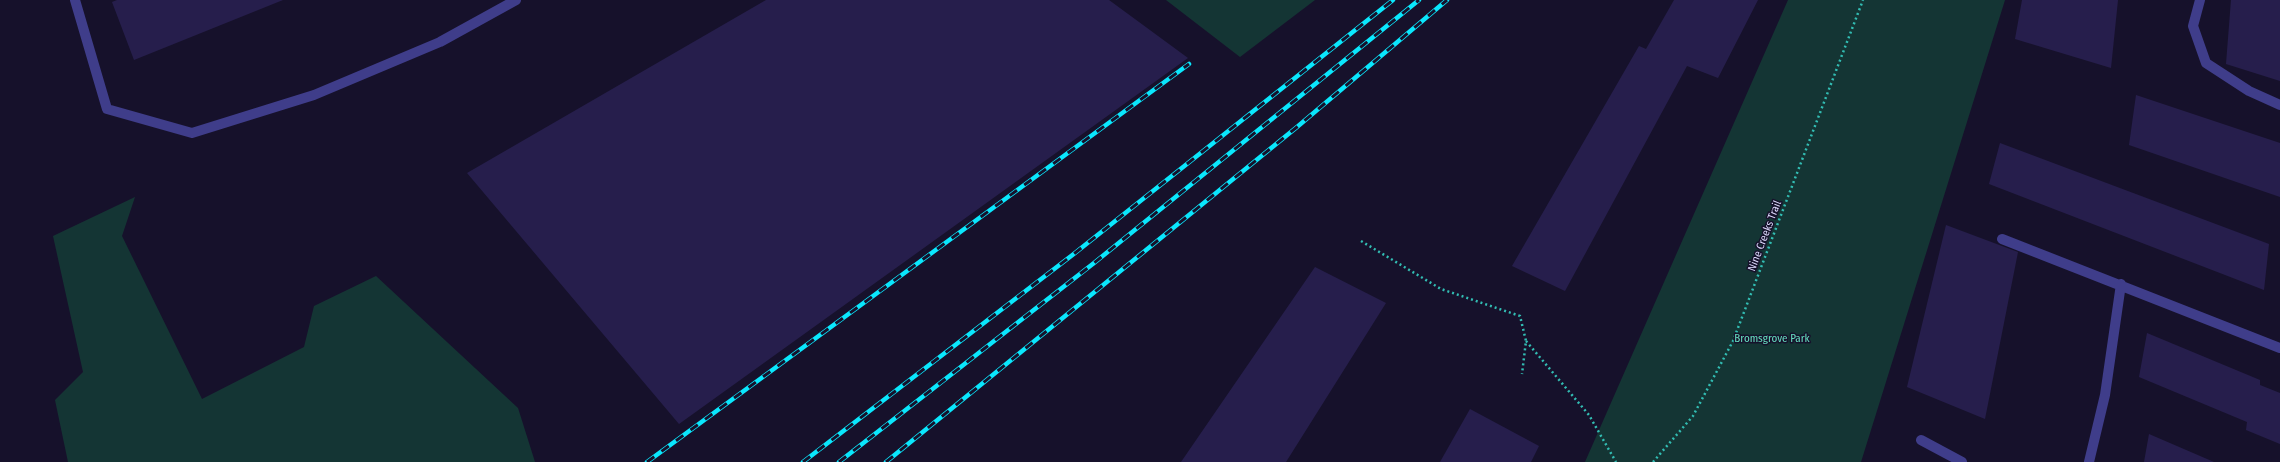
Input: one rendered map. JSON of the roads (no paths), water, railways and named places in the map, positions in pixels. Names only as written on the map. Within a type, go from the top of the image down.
[{"type":"lane","points":[[76,0],[107,109],[192,133],[314,95],[440,42],[516,0]]},
{"type":"lane","points":[[2200,0],[2193,26],[2206,63],[2249,91],[2280,105]]},
{"type":"lane","points":[[2002,239],[2121,284],[2280,348]]},
{"type":"lane","points":[[2089,462],[2105,395],[2121,284]]},
{"type":"lane","points":[[1921,440],[1962,462]]},
{"type":"railway","points":[[803,462],[1075,253],[1393,0]]},
{"type":"railway","points":[[839,462],[1094,263],[1419,0]]},
{"type":"railway","points":[[886,462],[1297,127],[1447,0]]},
{"type":"railway","points":[[647,462],[1189,64]]},
{"type":"park label","name":"Bromsgrove Park","points":[[1772,339]]}]
